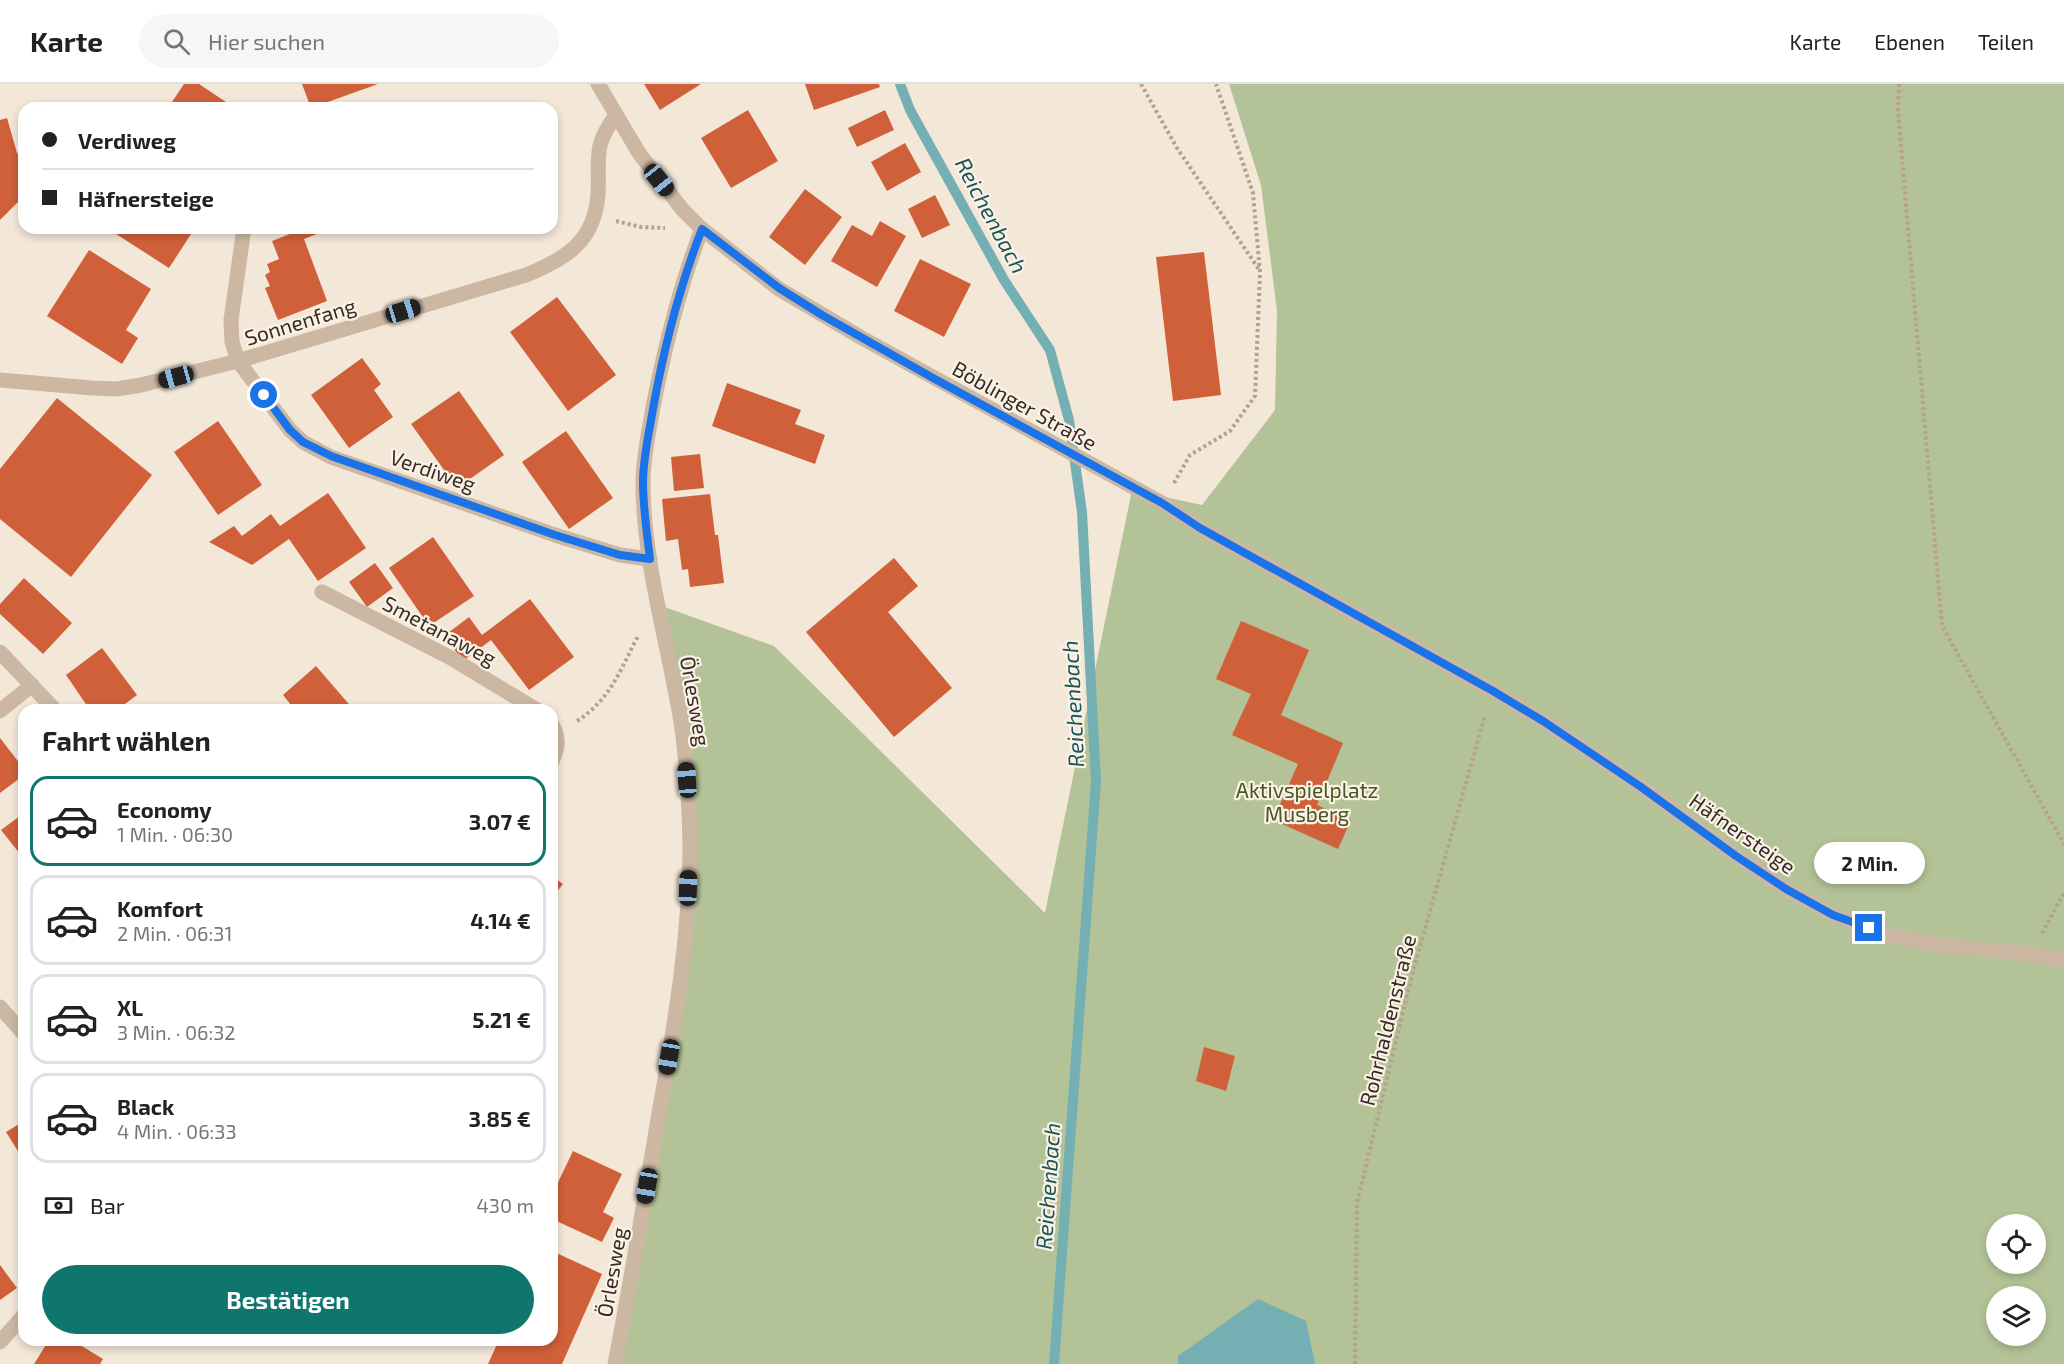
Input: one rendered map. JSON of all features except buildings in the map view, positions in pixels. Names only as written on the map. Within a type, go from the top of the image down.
[{"type":"street","name":"Böblinger Straße","points":[[598,84],[639,153],[682,209],[702,229],[779,288],[862,338],[1162,503],[1200,528],[1493,691]]},
{"type":"street","name":"Sonnenfang","points":[[0,380],[117,389],[152,383],[238,361],[526,275],[553,264],[573,250],[592,223],[598,194],[598,147],[604,131],[616,115]]},
{"type":"street","name":"Örlesweg","points":[[615,1364],[669,1057],[686,933],[690,843],[681,723],[656,604],[644,513],[643,479],[646,446],[668,336],[690,260],[702,229]]},
{"type":"street","name":"Sonnenfang","points":[[238,361],[232,342],[231,320],[243,234]]},
{"type":"street","name":"Verdiweg","points":[[238,361],[290,430],[303,442],[324,453],[555,535],[620,555],[650,559]]},
{"type":"street","name":"Smetanaweg","points":[[322,592],[451,658],[527,704]]},
{"type":"street","points":[[0,652],[50,704]]},
{"type":"street","points":[[0,711],[33,685]]},
{"type":"street","name":"Häfnersteige","points":[[1493,691],[1543,721],[1647,791],[1746,863],[1833,915],[1888,935],[1939,945],[2030,954],[2064,960]]},
{"type":"street","points":[[0,1007],[18,1027]]},
{"type":"street","points":[[0,1342],[18,1322]]},
{"type":"path","points":[[1141,84],[1177,148],[1260,272]]},
{"type":"path","points":[[1162,503],[1190,455],[1230,431],[1255,396],[1260,272],[1253,193],[1216,84]]},
{"type":"path","points":[[1899,84],[1898,111],[1941,626],[2064,844]]},
{"type":"path","points":[[558,728],[585,716],[614,686],[656,604]]},
{"type":"path","name":"Rohrhaldenstraße","points":[[1354,1364],[1358,1203],[1411,979],[1493,691]]},
{"type":"path","points":[[2030,954],[2064,893]]},
{"type":"green space","name":"Aktivspielplatz Musberg","points":[[1229,84],[2064,84],[2064,1364],[615,1364],[679,991],[688,798],[656,604],[774,646],[1045,913],[1132,490],[1202,505],[1275,410],[1277,311],[1261,185]]},
{"type":"water","points":[[1258,1299],[1306,1321],[1315,1364],[1178,1364],[1178,1356]]},
{"type":"waterway","name":"Reichenbach","points":[[900,84],[910,110],[1004,280],[1050,350],[1069,420],[1082,512],[1096,781],[1054,1364]]},
{"type":"route","points":[[264,395],[290,430],[303,442],[331,456],[555,535],[620,555],[650,559],[644,513],[643,479],[646,446],[668,336],[680,291],[702,229],[779,288],[822,315],[1162,503],[1200,528],[1493,691],[1543,721],[1641,787],[1786,889],[1833,915],[1869,928]]}]
